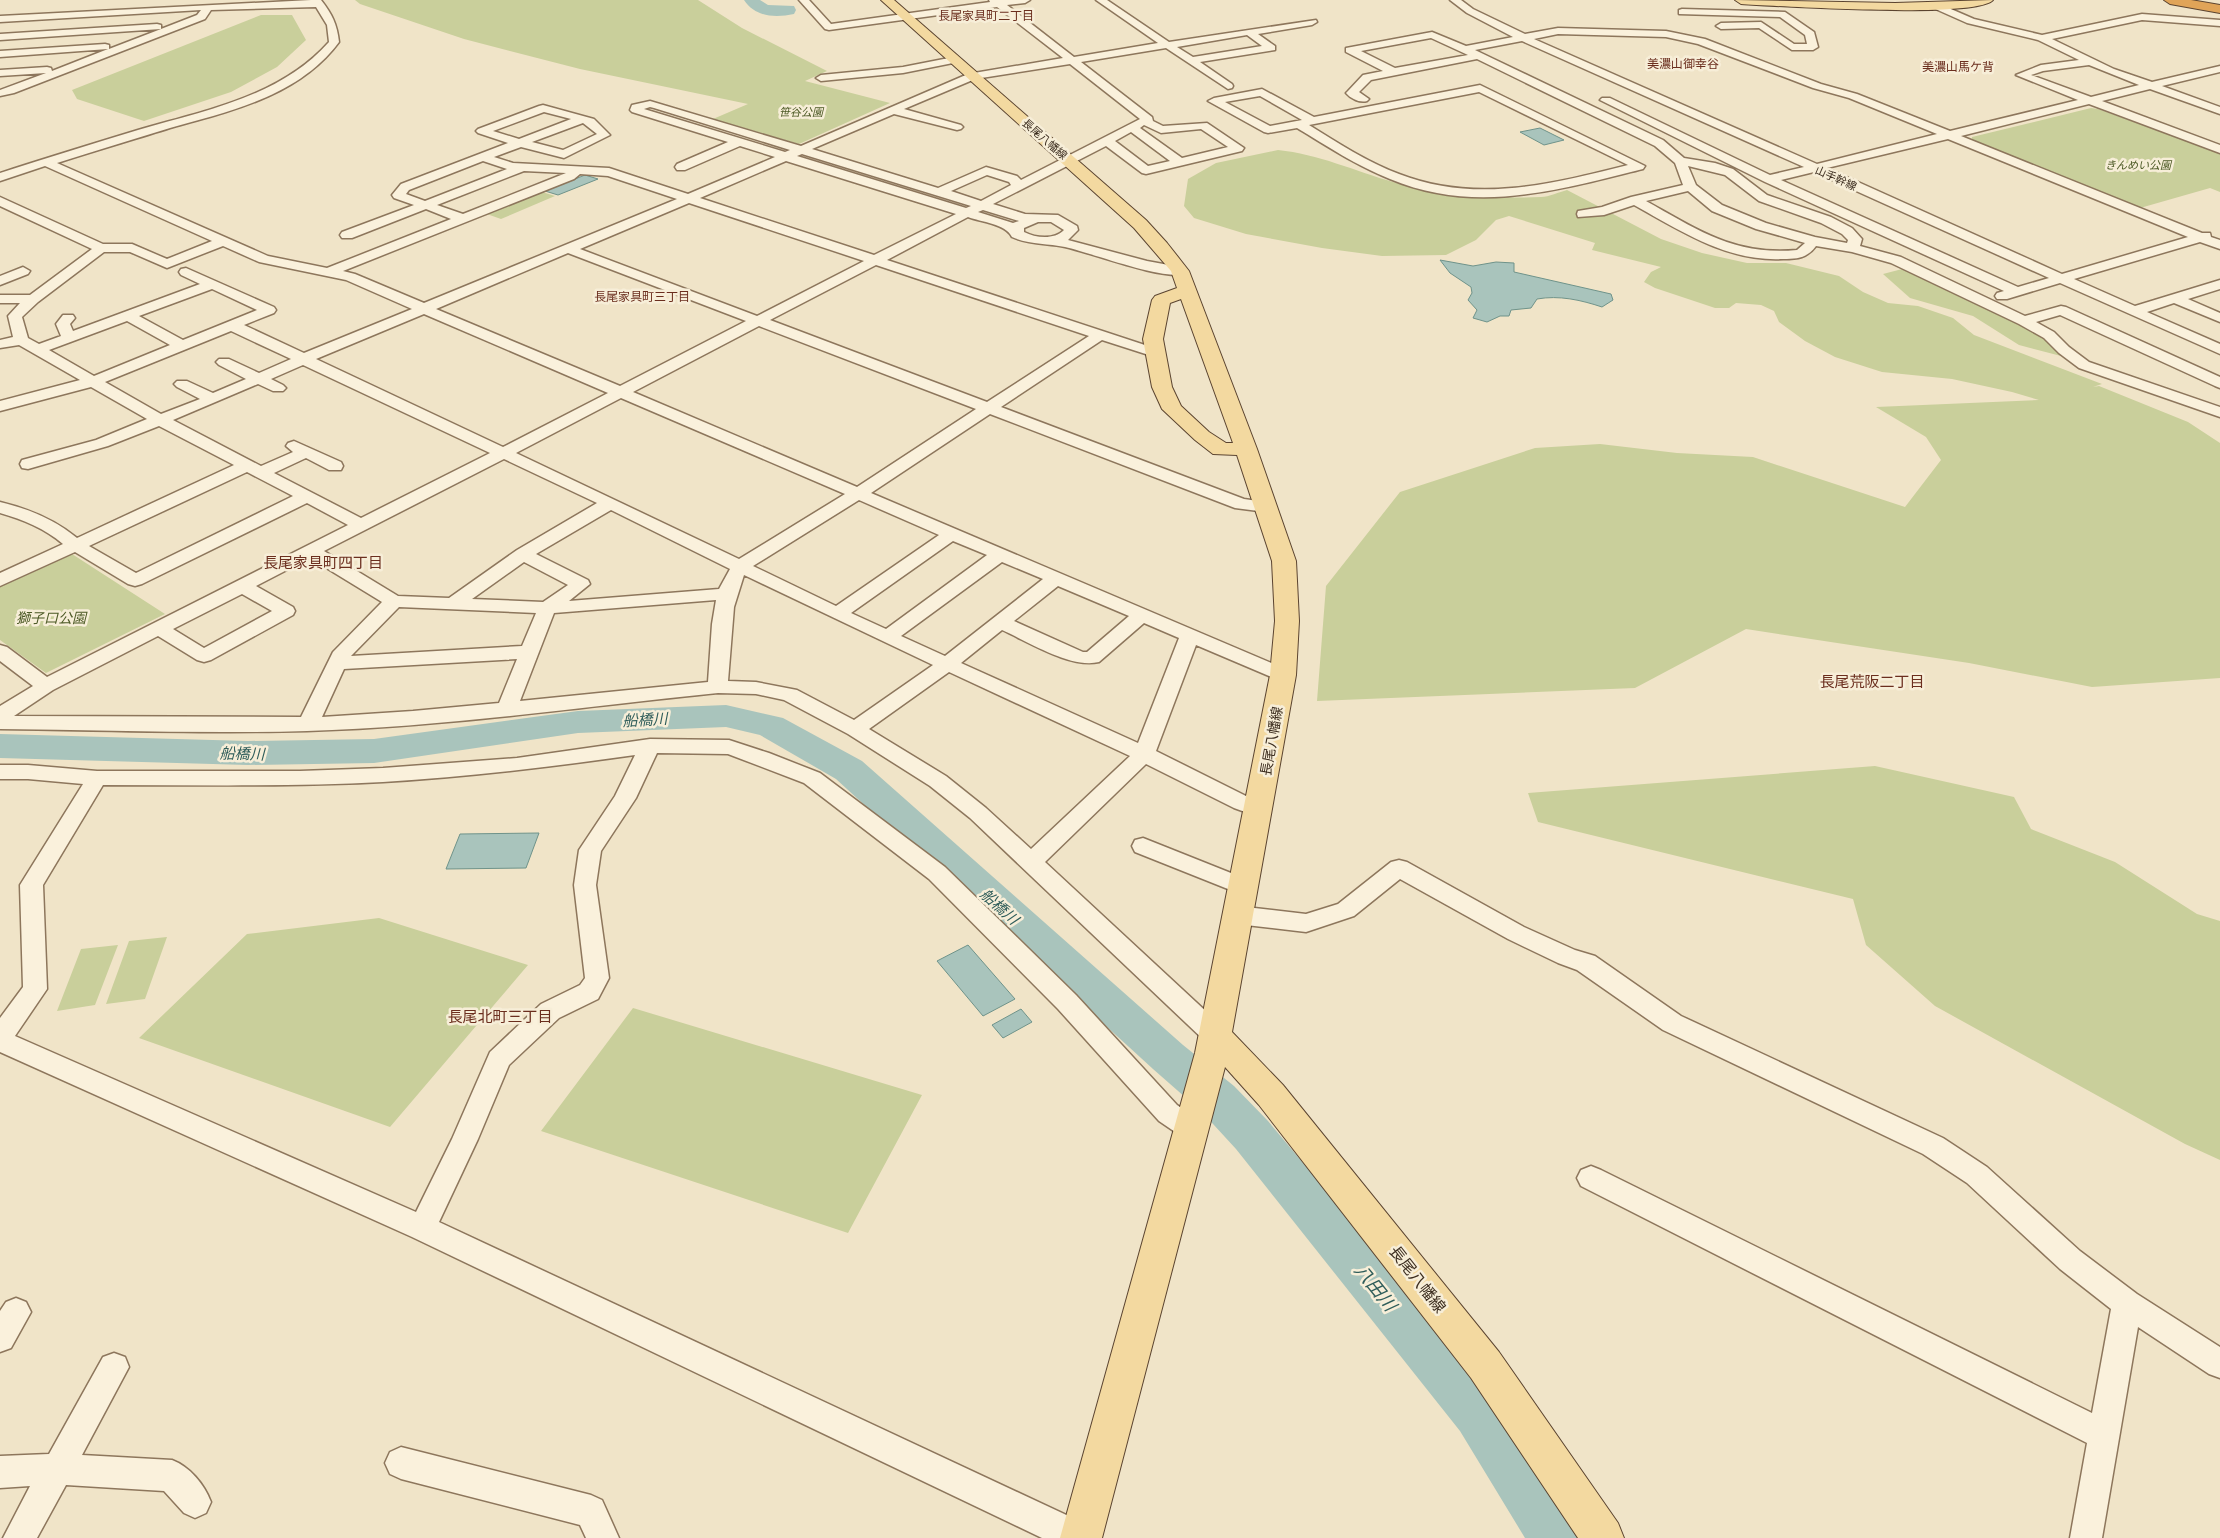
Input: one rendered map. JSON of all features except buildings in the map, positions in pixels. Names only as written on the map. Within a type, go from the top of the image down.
[{"type":"highway","points":[[2170,0],[2220,9]]},
{"type":"main road","name":"長尾八幡線","points":[[887,0],[1069,160],[1162,246],[1180,274],[1246,450],[1284,561],[1286,621],[1284,674],[1213,1044],[1080,1538]]},
{"type":"main road","points":[[1741,0],[1858,5],[1934,5],[1983,1]]},
{"type":"main road","points":[[1180,274],[1161,300],[1153,339],[1166,397],[1172,409],[1182,420],[1222,449],[1246,450]]},
{"type":"main road","name":"長尾八幡線","points":[[1213,1044],[1271,1095],[1485,1365],[1603,1538]]},
{"type":"street","points":[[2,14],[92,4],[162,0]]},
{"type":"street","points":[[804,0],[829,27],[996,2],[1025,0]]},
{"type":"street","points":[[1101,0],[1228,86]]},
{"type":"street","name":"山手幹線","points":[[1456,0],[1470,11],[1522,38],[1648,92],[2220,350]]},
{"type":"street","points":[[0,177],[222,109],[288,82],[316,64],[334,42],[332,26],[318,2],[210,3],[84,14],[2,14]]},
{"type":"street","points":[[996,2],[1161,130],[1203,125],[1238,148]]},
{"type":"street","points":[[0,93],[10,91],[201,17],[210,3]]},
{"type":"street","points":[[66,32],[92,4]]},
{"type":"street","points":[[1934,5],[1971,21],[2042,38],[2088,62],[2147,86],[2220,111]]},
{"type":"street","points":[[1720,26],[1761,25],[1792,47],[1813,48],[1810,34],[1782,14],[1680,10],[1720,26],[1743,40],[1724,49]]},
{"type":"street","points":[[2042,38],[2142,17],[2220,23]]},
{"type":"street","points":[[28,464],[102,443],[213,399],[303,359],[690,198],[972,76],[1312,22]]},
{"type":"street","points":[[0,37],[178,25]]},
{"type":"street","points":[[1465,49],[1558,31],[1644,32],[1681,36],[1724,49],[1817,86],[1854,96],[2220,245]]},
{"type":"street","points":[[1190,61],[1272,48],[1249,32]]},
{"type":"street","points":[[1394,72],[1350,50],[1432,35],[1465,49],[1659,143],[1680,161],[1690,187],[1717,208],[1761,226],[1813,241],[1853,248],[1896,260],[2050,335],[2064,350],[2084,365],[2220,412]]},
{"type":"street","points":[[1391,42],[1436,64]]},
{"type":"street","points":[[0,54],[126,46]]},
{"type":"street","points":[[1344,103],[1368,98],[1352,92],[1366,77],[1477,56]]},
{"type":"street","points":[[821,78],[903,70],[954,60]]},
{"type":"street","points":[[2088,62],[2041,68],[2021,75],[2220,149]]},
{"type":"street","points":[[1769,178],[2090,102],[2220,69]]},
{"type":"street","points":[[0,73],[65,70]]},
{"type":"street","points":[[1490,74],[1509,70]]},
{"type":"street","points":[[1300,124],[1379,171],[1406,181],[1447,190],[1504,192],[1539,190],[1639,166],[1480,88],[1314,122],[1300,124],[1268,130],[1214,100],[1262,92],[1314,122]]},
{"type":"street","points":[[1534,115],[1648,92]]},
{"type":"street","points":[[1606,100],[1769,178],[2016,291]]},
{"type":"street","points":[[1180,274],[1108,256],[1067,243],[1022,237],[1009,226],[785,156],[738,138],[694,117],[650,104],[636,107],[636,110],[677,123],[738,138],[801,150],[1024,218],[1060,220],[1070,226],[1071,230],[1149,258],[1180,274]]},
{"type":"street","points":[[543,108],[590,121],[604,135],[564,154],[520,143],[482,131],[543,108]]},
{"type":"street","points":[[1297,112],[1316,108]]},
{"type":"street","points":[[893,110],[957,127]]},
{"type":"street","points":[[677,123],[694,117]]},
{"type":"street","points":[[464,219],[398,195],[405,187],[582,119]]},
{"type":"street","points":[[0,715],[46,686],[622,392],[1146,120]]},
{"type":"street","points":[[1132,128],[1178,161]]},
{"type":"street","points":[[1174,129],[1209,156]]},
{"type":"street","points":[[726,182],[678,166],[738,138]]},
{"type":"street","points":[[1107,141],[1146,170],[1178,161],[1252,146]]},
{"type":"street","points":[[483,157],[512,167],[609,172],[1155,353]]},
{"type":"street","points":[[1680,161],[1722,170],[1763,198],[1826,220],[1847,230],[1854,239],[1853,248]]},
{"type":"street","points":[[45,162],[264,259],[350,277],[1284,674]]},
{"type":"street","points":[[382,251],[347,235],[522,168]]},
{"type":"street","points":[[844,174],[860,168]]},
{"type":"street","points":[[327,273],[570,176],[577,170]]},
{"type":"street","points":[[940,192],[986,171],[1012,179],[1019,186]]},
{"type":"street","points":[[905,194],[921,186]]},
{"type":"street","points":[[1584,214],[1604,211],[1635,200],[1690,187]]},
{"type":"street","points":[[0,200],[101,248],[132,248],[166,264],[224,242]]},
{"type":"street","points":[[1635,200],[1704,238],[1730,249],[1769,257],[1785,256],[1802,253],[1813,241]]},
{"type":"street","points":[[1016,230],[1021,223],[1036,218]]},
{"type":"street","points":[[1048,240],[1064,236],[1071,230]]},
{"type":"street","points":[[1984,302],[2220,232]]},
{"type":"street","points":[[101,248],[14,316],[21,340],[160,420],[361,526]]},
{"type":"street","points":[[568,249],[1240,504],[1266,508]]},
{"type":"street","points":[[0,281],[23,271]]},
{"type":"street","points":[[0,406],[94,381],[269,310],[186,272]]},
{"type":"street","points":[[36,350],[212,284]]},
{"type":"street","points":[[2134,311],[2220,284]]},
{"type":"street","points":[[2175,298],[2220,318]]},
{"type":"street","points":[[0,299],[34,299]]},
{"type":"street","points":[[2024,321],[2061,310],[2220,383]]},
{"type":"street","points":[[128,316],[224,357],[278,388]]},
{"type":"street","points":[[68,318],[63,324],[69,338]]},
{"type":"street","points":[[231,325],[741,566],[837,614],[1144,754],[1242,803],[1259,809]]},
{"type":"street","points":[[718,687],[726,594],[734,574],[741,566],[859,493],[1099,336]]},
{"type":"street","points":[[0,344],[21,340]]},
{"type":"street","points":[[182,384],[213,399]]},
{"type":"street","points":[[0,580],[75,545],[300,449],[335,466]]},
{"type":"street","points":[[0,507],[33,516],[58,531],[75,545],[135,580],[306,498]]},
{"type":"street","points":[[452,604],[524,554],[610,504]]},
{"type":"street","points":[[837,614],[953,533]]},
{"type":"street","points":[[311,551],[394,601],[547,608],[726,594]]},
{"type":"street","points":[[506,708],[547,608],[581,584],[524,554]]},
{"type":"street","points":[[886,637],[1001,554]]},
{"type":"street","points":[[855,729],[946,664],[1056,577]]},
{"type":"street","points":[[158,628],[204,656],[286,611],[242,586]]},
{"type":"street","points":[[308,724],[340,656],[394,601]]},
{"type":"street","points":[[999,621],[1080,658],[1092,658],[1142,614]]},
{"type":"street","points":[[1031,862],[1144,754],[1190,635]]},
{"type":"street","points":[[0,651],[46,686]]},
{"type":"street","points":[[337,663],[528,652]]},
{"type":"street","points":[[0,722],[223,726],[308,724],[414,718],[718,687],[756,688],[790,695],[855,729],[938,781],[978,813],[1031,862],[1213,1044]]},
{"type":"street","points":[[422,1228],[465,1139],[499,1059],[550,1011],[588,992],[597,978],[585,885],[590,850],[625,798],[650,746]]},
{"type":"street","points":[[0,772],[28,772],[98,778],[300,778],[383,775],[517,765],[650,746],[729,747],[812,778],[937,873],[1067,1002],[1168,1113],[1191,1125]]},
{"type":"street","points":[[98,778],[31,885],[35,989],[0,1039],[422,1228],[1080,1538]]},
{"type":"street","points":[[1143,846],[1243,887]]},
{"type":"street","points":[[1237,915],[1306,923],[1346,910],[1399,868],[1516,933],[1567,957],[1586,963],[1672,1023],[1933,1146],[1977,1175],[2070,1260],[2126,1304],[2220,1364]]},
{"type":"street","points":[[1591,1178],[2104,1435]]},
{"type":"street","points":[[2086,1538],[2126,1304]]},
{"type":"street","points":[[0,1338],[16,1312]]},
{"type":"street","points":[[19,1538],[114,1367]]},
{"type":"street","points":[[401,1464],[591,1511],[603,1538]]},
{"type":"street","points":[[0,1472],[57,1469],[172,1476],[195,1502]]},
{"type":"green space","name":"笹谷公園","points":[[355,0],[698,0],[742,28],[827,71],[805,81],[890,103],[799,144],[713,119],[748,104],[580,69],[464,39],[360,4]]},
{"type":"green space","points":[[261,15],[292,15],[306,40],[277,67],[231,92],[144,121],[77,99],[72,90]]},
{"type":"green space","name":"きんめい公園","points":[[2091,108],[2220,153],[2220,192],[2210,188],[2140,208],[1972,140],[1972,137]]},
{"type":"green space","points":[[1278,150],[1308,155],[1379,178],[1429,191],[1485,197],[1541,197],[1567,190],[1661,239],[1702,253],[1747,263],[1786,263],[1839,276],[1863,292],[1888,303],[1918,306],[1953,318],[1974,335],[2102,384],[2093,387],[2099,386],[2188,422],[2220,443],[2220,678],[2092,687],[1969,663],[1746,629],[1635,688],[1317,701],[1326,586],[1400,492],[1535,448],[1600,444],[1677,453],[1753,457],[1905,507],[1941,460],[1926,437],[1876,407],[2039,400],[1952,379],[1882,372],[1835,357],[1805,341],[1779,322],[1774,311],[1761,305],[1736,303],[1729,308],[1715,308],[1655,288],[1644,282],[1651,272],[1661,267],[1592,250],[1595,243],[1509,216],[1496,220],[1476,240],[1446,255],[1382,256],[1322,248],[1246,234],[1194,218],[1184,206],[1188,179],[1216,163]]},
{"type":"green space","points":[[539,191],[555,196],[501,219],[484,213]]},
{"type":"green space","points":[[1906,268],[2041,335],[2061,356],[2019,345],[1973,316],[1910,298],[1883,274]]},
{"type":"green space","name":"獅子口公園","points":[[72,554],[165,614],[46,673],[0,640],[0,587]]},
{"type":"green space","points":[[1875,766],[2014,797],[2031,829],[2115,862],[2197,914],[2220,921],[2220,1160],[2185,1144],[1935,1006],[1866,945],[1853,899],[1538,822],[1528,793]]},
{"type":"green space","points":[[379,918],[528,965],[390,1127],[139,1038],[247,934]]},
{"type":"green space","points":[[167,937],[145,999],[106,1004],[129,941]]},
{"type":"green space","points":[[118,945],[95,1005],[57,1011],[81,949]]},
{"type":"green space","points":[[633,1008],[922,1095],[848,1233],[541,1131]]},
{"type":"water","points":[[1540,128],[1564,140],[1544,145],[1520,132]]},
{"type":"water","points":[[585,175],[598,179],[558,195],[545,191]]},
{"type":"water","points":[[1440,260],[1473,266],[1496,262],[1514,263],[1514,272],[1611,294],[1613,300],[1602,307],[1570,299],[1537,299],[1531,308],[1511,310],[1509,316],[1500,316],[1487,322],[1473,318],[1477,310],[1468,300],[1472,293],[1471,287],[1450,273]]},
{"type":"water","points":[[539,833],[526,868],[446,869],[460,834]]},
{"type":"water","points":[[968,945],[1015,999],[983,1016],[937,961]]},
{"type":"water","points":[[1021,1009],[1032,1022],[1003,1038],[992,1025]]},
{"type":"waterway","points":[[752,0],[763,9],[773,11],[788,10]]},
{"type":"waterway","name":"船橋川","points":[[0,746],[248,753],[374,751],[578,722],[726,716],[771,726],[799,740],[849,770],[1168,1057],[1218,1099],[1252,1135],[1479,1413],[1557,1538]]},
{"type":"district","name":"長尾家具町二丁目","points":[[986,15]]},
{"type":"district","name":"美濃山御幸谷","points":[[1683,63]]},
{"type":"district","name":"美濃山馬ケ背","points":[[1958,66]]},
{"type":"district","name":"長尾家具町三丁目","points":[[642,296]]},
{"type":"district","name":"長尾家具町四丁目","points":[[323,562]]},
{"type":"district","name":"長尾荒阪二丁目","points":[[1872,681]]},
{"type":"district","name":"長尾北町三丁目","points":[[500,1016]]},
{"type":"water label","name":"八田川","points":[[1376,1287]]}]
